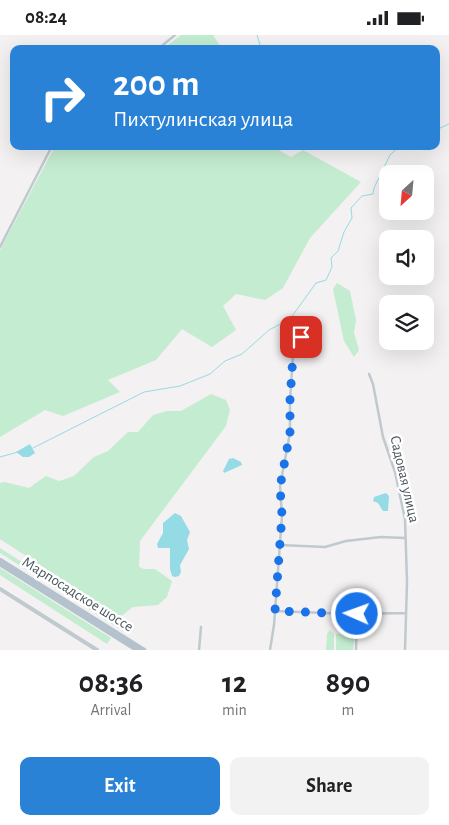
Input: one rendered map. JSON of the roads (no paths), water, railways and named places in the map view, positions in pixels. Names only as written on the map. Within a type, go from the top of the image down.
[{"type":"main road","name":"Марпосадское шоссе","points":[[0,560],[144,650]]},
{"type":"main road","name":"Марпосадское шоссе","points":[[0,564],[137,650]]},
{"type":"street","points":[[163,45],[175,35]]},
{"type":"street","points":[[0,247],[50,150]]},
{"type":"street","points":[[270,650],[275,611],[282,515],[280,487],[290,433],[293,355],[297,342],[301,337]]},
{"type":"street","name":"Садовая улица","points":[[369,374],[373,385],[383,437],[395,472],[406,519],[405,650]]},
{"type":"street","points":[[280,545],[325,547],[346,541],[381,537],[406,538]]},
{"type":"street","points":[[0,591],[93,650]]},
{"type":"street","points":[[0,591],[97,650]]},
{"type":"street","points":[[275,611],[357,614],[406,613]]},
{"type":"street","points":[[356,650],[357,614]]},
{"type":"street","points":[[199,650],[201,627]]},
{"type":"water","points":[[30,444],[35,453],[29,457],[23,457],[16,452]]},
{"type":"water","points":[[233,458],[241,462],[242,465],[224,473],[223,471],[229,459]]},
{"type":"water","points":[[386,493],[389,496],[388,511],[383,511],[378,503],[373,501],[374,497]]},
{"type":"water","points":[[175,513],[181,516],[190,532],[187,540],[189,549],[180,565],[181,572],[179,576],[175,577],[172,576],[170,569],[170,548],[158,548],[157,544],[163,533],[163,523]]},
{"type":"waterway","points":[[257,35],[260,45]]},
{"type":"waterway","points":[[440,128],[449,124]]},
{"type":"waterway","points":[[33,448],[144,392],[180,386],[210,374],[225,361],[242,354],[269,330],[290,319],[316,283],[326,280],[332,267],[331,258],[338,251],[344,232],[352,218],[351,208],[362,196],[373,194],[390,155],[396,150]]},
{"type":"waterway","points":[[0,457],[18,452]]}]
